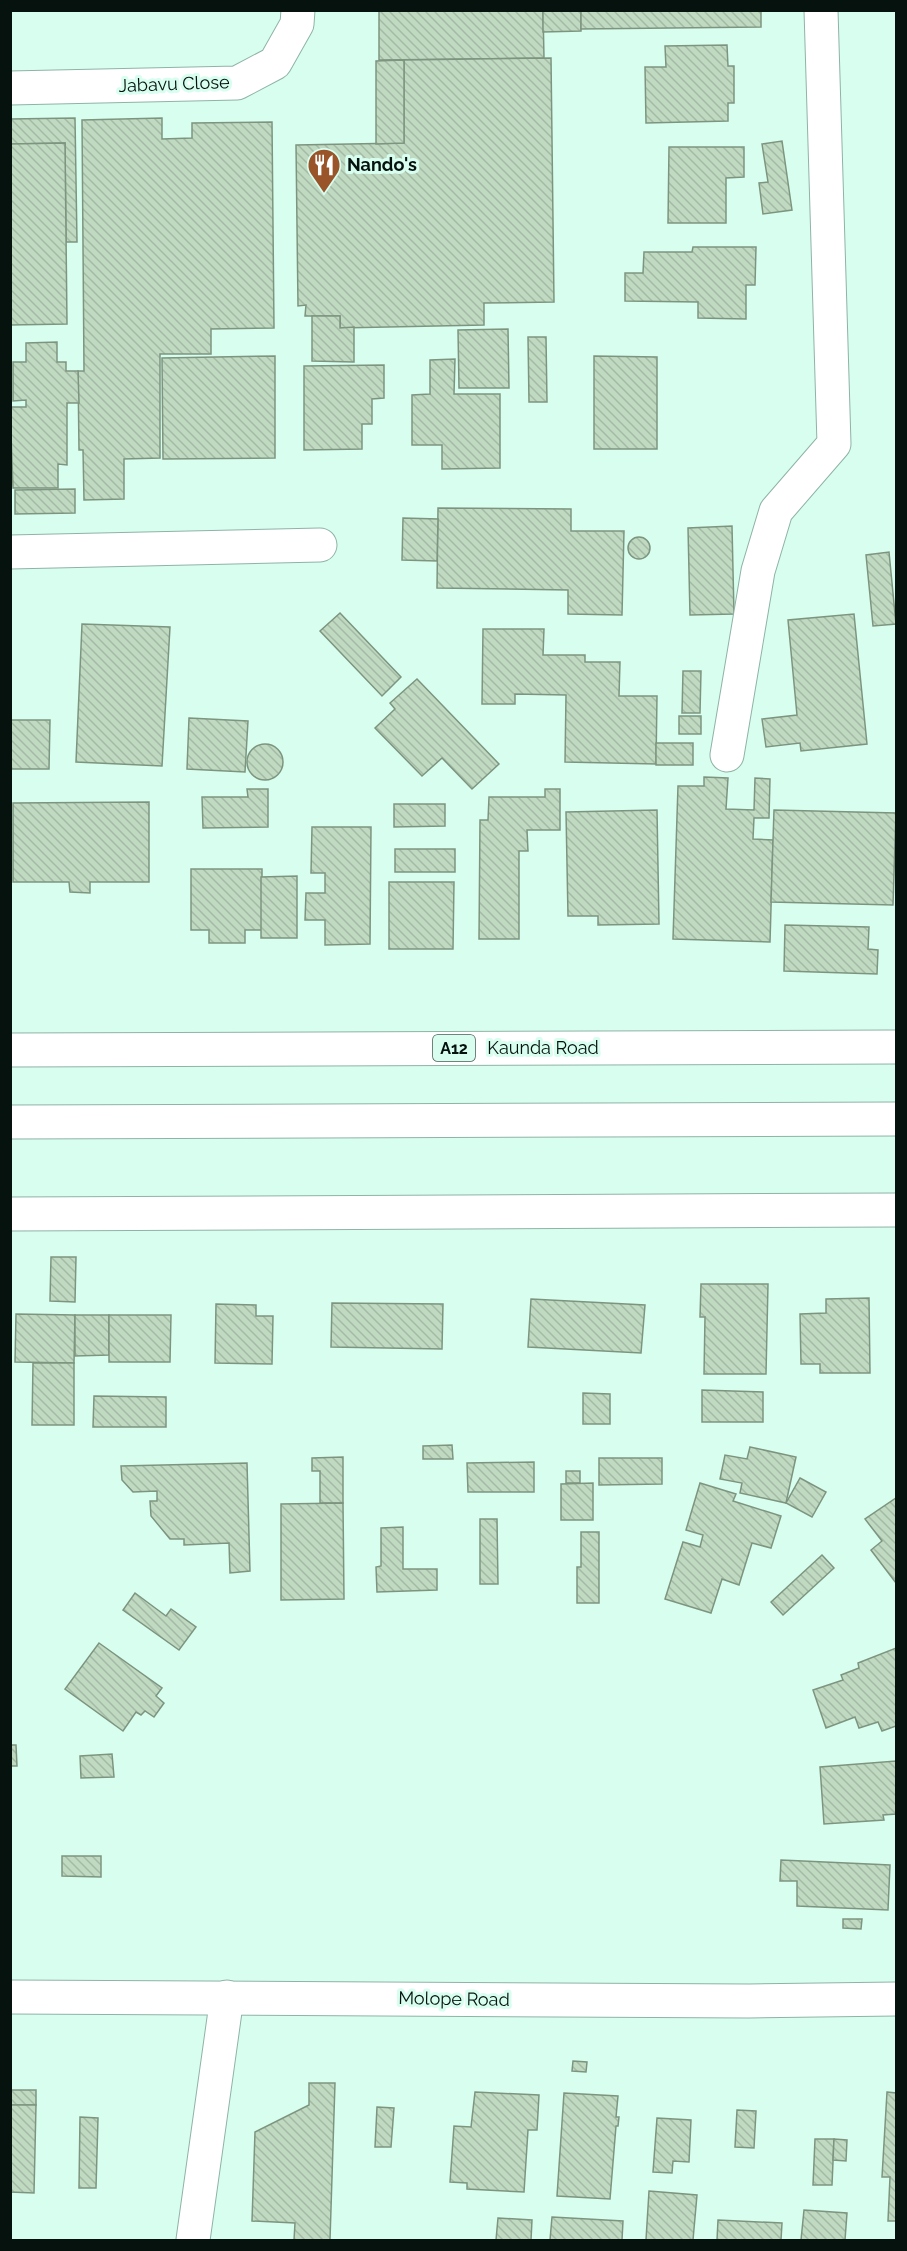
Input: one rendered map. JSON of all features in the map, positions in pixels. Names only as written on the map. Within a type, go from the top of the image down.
[{"type":"street","name":"Jabavu Close","points":[[10,88],[237,83],[275,63],[297,24],[298,10]]},
{"type":"street","points":[[727,755],[758,571],[776,511],[834,444],[821,10]]},
{"type":"street","points":[[10,552],[320,546]]},
{"type":"street","name":"Kaunda Road","points":[[10,1050],[897,1047]]},
{"type":"street","points":[[10,1122],[897,1119]]},
{"type":"street","points":[[10,1214],[897,1210]]},
{"type":"street","name":"Molope Road","points":[[10,1997],[749,2001],[897,1999]]},
{"type":"street","points":[[193,2241],[226,1997]]},
{"type":"building","points":[[379,10],[543,10],[544,58],[379,60]]},
{"type":"building","points":[[543,10],[581,10],[581,31],[543,32]]},
{"type":"building","points":[[581,10],[761,10],[761,27],[581,29]]},
{"type":"building","points":[[727,45],[728,66],[734,66],[734,103],[728,103],[728,121],[646,123],[645,67],[666,67],[665,46]]},
{"type":"building","points":[[551,58],[554,302],[484,303],[484,325],[340,328],[340,316],[305,316],[306,305],[298,306],[296,145],[404,143],[404,60]]},
{"type":"building","points":[[404,60],[404,143],[376,144],[376,61]]},
{"type":"building","points":[[75,118],[77,242],[66,242],[65,143],[10,144],[10,119]]},
{"type":"building","points":[[162,118],[162,139],[192,138],[192,123],[272,122],[274,328],[211,329],[211,354],[160,354],[160,458],[124,459],[124,499],[84,500],[83,450],[79,450],[78,371],[84,371],[82,120]]},
{"type":"building","points":[[782,141],[792,210],[763,214],[759,183],[768,182],[762,144]]},
{"type":"building","points":[[65,143],[67,324],[10,325],[10,144]]},
{"type":"building","points":[[669,147],[744,147],[744,177],[726,178],[726,223],[668,223]]},
{"type":"building","points":[[693,247],[756,247],[755,285],[746,285],[746,319],[698,318],[698,302],[625,301],[625,273],[643,273],[644,252],[692,252]]},
{"type":"building","points":[[312,316],[340,316],[340,328],[354,327],[354,362],[312,361]]},
{"type":"building","points":[[508,329],[509,388],[459,388],[458,330]]},
{"type":"building","points":[[528,337],[546,337],[547,402],[529,402]]},
{"type":"building","points":[[57,342],[57,362],[66,362],[66,371],[78,371],[79,403],[67,403],[67,465],[58,464],[58,488],[13,488],[10,407],[26,407],[26,400],[13,401],[13,362],[26,362],[26,343]]},
{"type":"building","points":[[275,356],[275,458],[163,459],[162,358]]},
{"type":"building","points":[[594,356],[657,357],[657,449],[594,449]]},
{"type":"building","points":[[455,359],[454,394],[500,394],[500,468],[442,469],[442,445],[412,445],[412,395],[430,394],[430,360]]},
{"type":"building","points":[[384,365],[384,398],[372,399],[372,424],[362,424],[362,449],[304,450],[304,366]]},
{"type":"building","points":[[75,489],[75,513],[15,514],[15,490]]},
{"type":"building","points":[[438,508],[571,509],[571,531],[624,531],[622,615],[568,614],[568,590],[437,588]]},
{"type":"building","points":[[403,518],[438,519],[437,561],[402,560]]},
{"type":"building","points":[[732,526],[734,614],[690,615],[688,528]]},
{"type":"building","points":[[639,537],[647,540],[650,548],[647,556],[639,559],[631,556],[628,548],[631,540]]},
{"type":"building","points":[[889,552],[896,624],[873,626],[866,555]]},
{"type":"building","points":[[340,613],[401,677],[382,696],[320,631]]},
{"type":"building","points":[[854,614],[867,744],[801,751],[800,743],[766,747],[762,719],[797,715],[788,620]]},
{"type":"building","points":[[82,624],[170,627],[162,766],[76,762]]},
{"type":"building","points":[[483,629],[544,629],[543,655],[585,655],[585,662],[620,662],[619,696],[657,696],[656,764],[565,762],[566,695],[515,694],[515,704],[482,704]]},
{"type":"building","points":[[683,671],[701,671],[700,713],[682,713]]},
{"type":"building","points":[[417,679],[499,764],[472,789],[442,758],[422,776],[375,728],[395,709],[390,703]]},
{"type":"building","points":[[679,716],[701,716],[701,734],[679,734]]},
{"type":"building","points":[[189,718],[248,721],[245,772],[187,769]]},
{"type":"building","points":[[10,720],[50,720],[49,769],[10,769]]},
{"type":"building","points":[[656,743],[693,743],[693,765],[656,765]]},
{"type":"building","points":[[265,744],[278,749],[283,762],[278,775],[265,780],[252,775],[247,762],[252,749]]},
{"type":"building","points":[[704,777],[728,778],[726,809],[754,810],[755,778],[770,779],[769,818],[754,818],[753,839],[773,840],[770,942],[673,939],[678,786],[704,786]]},
{"type":"building","points":[[247,789],[268,789],[268,827],[203,828],[202,797],[248,797]]},
{"type":"building","points":[[545,789],[560,789],[560,830],[527,830],[528,851],[519,851],[519,939],[479,939],[480,820],[488,820],[489,797],[545,797]]},
{"type":"building","points":[[149,802],[149,882],[90,882],[90,893],[70,892],[69,882],[13,882],[13,803]]},
{"type":"building","points":[[394,804],[445,804],[445,826],[394,827]]},
{"type":"building","points":[[657,810],[659,924],[598,925],[598,916],[568,916],[566,812]]},
{"type":"building","points":[[774,810],[896,813],[893,905],[771,902]]},
{"type":"building","points":[[312,827],[371,827],[370,944],[325,945],[325,920],[305,920],[306,893],[325,893],[325,873],[311,873]]},
{"type":"building","points":[[395,849],[455,849],[455,872],[395,872]]},
{"type":"building","points":[[191,869],[262,869],[262,930],[245,930],[245,943],[209,943],[209,930],[191,930]]},
{"type":"building","points":[[297,876],[297,938],[261,938],[261,877]]},
{"type":"building","points":[[389,882],[454,882],[453,949],[389,949]]},
{"type":"building","points":[[785,925],[869,927],[868,949],[878,950],[877,974],[784,971]]},
{"type":"building","points":[[51,1257],[76,1257],[75,1302],[50,1301]]},
{"type":"building","points":[[701,1284],[768,1284],[766,1374],[704,1374],[705,1317],[700,1317]]},
{"type":"building","points":[[869,1298],[870,1373],[820,1373],[820,1364],[801,1364],[800,1314],[826,1313],[826,1299]]},
{"type":"building","points":[[531,1299],[645,1305],[641,1353],[528,1347]]},
{"type":"building","points":[[332,1303],[443,1304],[442,1349],[331,1347]]},
{"type":"building","points":[[216,1304],[256,1305],[256,1316],[273,1316],[272,1364],[215,1363]]},
{"type":"building","points":[[16,1314],[75,1315],[74,1363],[15,1362]]},
{"type":"building","points":[[75,1315],[109,1315],[109,1355],[75,1356]]},
{"type":"building","points":[[109,1315],[171,1315],[170,1362],[109,1362]]},
{"type":"building","points":[[33,1363],[74,1363],[74,1425],[32,1425]]},
{"type":"building","points":[[702,1390],[763,1392],[763,1422],[702,1422]]},
{"type":"building","points":[[583,1393],[610,1394],[610,1424],[583,1424]]},
{"type":"building","points":[[94,1396],[166,1397],[166,1427],[93,1427]]},
{"type":"building","points":[[452,1445],[453,1459],[423,1459],[423,1446]]},
{"type":"building","points":[[750,1447],[796,1457],[786,1503],[740,1493],[742,1483],[720,1479],[725,1455],[747,1459]]},
{"type":"building","points":[[343,1457],[343,1503],[320,1503],[320,1471],[312,1471],[312,1458]]},
{"type":"building","points":[[599,1458],[662,1458],[662,1484],[599,1485]]},
{"type":"building","points":[[534,1462],[534,1492],[468,1492],[467,1463]]},
{"type":"building","points":[[247,1463],[250,1571],[230,1573],[229,1543],[184,1545],[184,1539],[170,1539],[151,1516],[150,1501],[157,1501],[157,1491],[133,1492],[122,1480],[121,1466]]},
{"type":"building","points":[[566,1471],[580,1471],[580,1483],[566,1483]]},
{"type":"building","points":[[800,1478],[826,1492],[812,1517],[786,1503]]},
{"type":"building","points":[[593,1483],[593,1520],[561,1520],[561,1484]]},
{"type":"building","points":[[700,1483],[736,1494],[733,1501],[781,1516],[771,1548],[752,1543],[739,1585],[722,1579],[711,1613],[665,1599],[683,1542],[700,1547],[703,1535],[686,1530]]},
{"type":"building","points":[[896,1498],[896,1583],[871,1550],[882,1541],[865,1519]]},
{"type":"building","points":[[343,1503],[344,1599],[281,1600],[281,1504]]},
{"type":"building","points":[[480,1519],[497,1519],[498,1584],[480,1584]]},
{"type":"building","points":[[403,1527],[403,1569],[437,1569],[437,1590],[377,1592],[376,1567],[381,1566],[381,1528]]},
{"type":"building","points":[[581,1532],[599,1532],[599,1603],[577,1603],[577,1567],[581,1567]]},
{"type":"building","points":[[822,1555],[834,1568],[783,1615],[771,1602]]},
{"type":"building","points":[[135,1593],[166,1616],[171,1609],[196,1627],[179,1650],[123,1610]]},
{"type":"building","points":[[99,1643],[162,1688],[156,1696],[164,1703],[154,1717],[145,1711],[141,1715],[136,1712],[123,1731],[65,1689]]},
{"type":"building","points":[[896,1648],[896,1726],[882,1731],[878,1722],[859,1728],[855,1717],[826,1728],[813,1690],[843,1680],[841,1675],[859,1668],[858,1663]]},
{"type":"building","points":[[10,1745],[16,1745],[17,1766],[10,1766]]},
{"type":"building","points":[[112,1754],[114,1777],[81,1778],[80,1756]]},
{"type":"building","points":[[896,1761],[896,1814],[883,1815],[884,1820],[824,1824],[820,1767]]},
{"type":"building","points":[[62,1856],[101,1856],[101,1877],[62,1876]]},
{"type":"building","points":[[781,1860],[890,1865],[888,1910],[797,1906],[797,1881],[780,1881]]},
{"type":"building","points":[[843,1919],[862,1919],[861,1929],[843,1928]]},
{"type":"building","points":[[573,2061],[587,2062],[586,2072],[572,2071]]},
{"type":"building","points":[[309,2083],[335,2083],[330,2240],[294,2240],[295,2223],[252,2221],[255,2132],[309,2105]]},
{"type":"building","points":[[10,2090],[36,2090],[36,2105],[10,2105]]},
{"type":"building","points":[[475,2092],[539,2095],[537,2130],[528,2130],[524,2192],[467,2189],[467,2183],[450,2182],[454,2126],[471,2127]]},
{"type":"building","points":[[887,2092],[896,2093],[896,2221],[888,2221],[890,2177],[882,2177]]},
{"type":"building","points":[[564,2093],[618,2096],[616,2117],[619,2117],[618,2126],[616,2126],[610,2199],[557,2196]]},
{"type":"building","points":[[10,2105],[36,2105],[34,2193],[10,2192]]},
{"type":"building","points":[[377,2107],[394,2108],[391,2147],[375,2147]]},
{"type":"building","points":[[737,2110],[756,2111],[754,2148],[735,2147]]},
{"type":"building","points":[[80,2117],[98,2118],[96,2188],[79,2188]]},
{"type":"building","points":[[657,2118],[691,2120],[689,2162],[673,2161],[672,2173],[653,2172]]},
{"type":"building","points":[[815,2139],[834,2139],[832,2185],[813,2185]]},
{"type":"building","points":[[834,2139],[847,2140],[846,2161],[833,2160]]},
{"type":"building","points":[[649,2191],[697,2195],[693,2240],[646,2240]]},
{"type":"building","points":[[804,2210],[847,2213],[845,2240],[801,2240]]},
{"type":"building","points":[[552,2217],[623,2221],[622,2240],[550,2240]]},
{"type":"building","points":[[498,2218],[532,2220],[531,2240],[496,2240]]},
{"type":"building","points":[[718,2220],[782,2223],[781,2240],[717,2240]]},
{"type":"place","name":"Nando's","points":[[324,194]]}]
